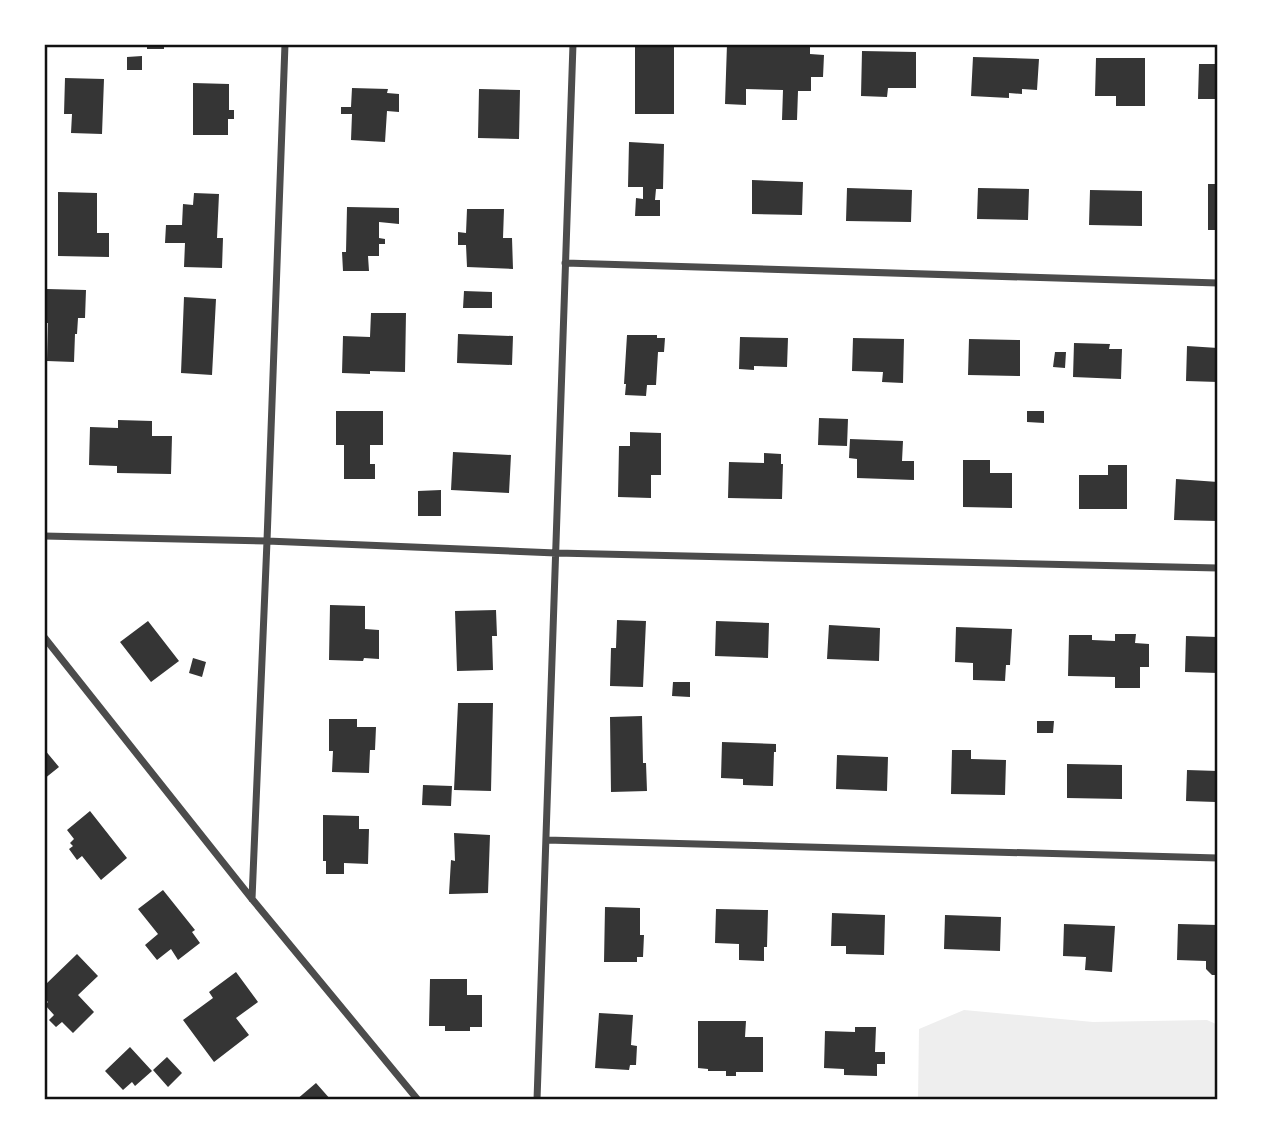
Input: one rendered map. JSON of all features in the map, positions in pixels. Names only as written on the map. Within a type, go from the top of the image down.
[{"type":"street","points":[[252,899],[285,44]]},
{"type":"street","points":[[537,1100],[573,44]]},
{"type":"street","points":[[565,263],[1218,284]]},
{"type":"street","points":[[44,536],[267,541],[555,554],[1218,568]]},
{"type":"street","points":[[44,636],[252,899],[418,1100]]},
{"type":"street","points":[[546,841],[1218,858]]},
{"type":"shaded area","points":[[964,1010],[1093,1022],[1207,1020],[1218,1025],[1218,1100],[918,1100],[919,1029]]},
{"type":"building","points":[[147,44],[164,44],[164,49],[147,49]]},
{"type":"building","points":[[635,44],[674,44],[674,114],[635,114]]},
{"type":"building","points":[[727,44],[810,47],[810,54],[824,55],[823,77],[811,77],[811,91],[798,91],[797,120],[782,120],[783,90],[746,89],[746,105],[725,104]]},
{"type":"building","points":[[862,51],[916,52],[916,88],[888,88],[887,97],[861,96]]},
{"type":"building","points":[[142,56],[142,70],[127,70],[127,57]]},
{"type":"building","points":[[973,57],[1039,59],[1037,90],[1022,89],[1022,94],[1009,93],[1009,98],[971,96]]},
{"type":"building","points":[[1096,58],[1145,58],[1145,106],[1116,106],[1116,96],[1095,96]]},
{"type":"building","points":[[1199,64],[1218,64],[1218,99],[1198,99]]},
{"type":"building","points":[[65,78],[104,79],[102,134],[71,133],[72,114],[64,114]]},
{"type":"building","points":[[193,83],[229,84],[229,110],[234,110],[234,119],[228,119],[228,135],[193,135]]},
{"type":"building","points":[[352,88],[388,89],[387,93],[399,94],[399,112],[387,111],[385,142],[351,140],[352,114],[341,114],[341,107],[351,107]]},
{"type":"building","points":[[479,89],[520,90],[519,139],[478,138]]},
{"type":"building","points":[[629,142],[664,144],[663,189],[656,189],[655,200],[660,200],[660,216],[635,216],[636,198],[643,199],[643,187],[628,187]]},
{"type":"building","points":[[752,180],[803,182],[802,215],[752,214]]},
{"type":"building","points":[[1208,184],[1218,184],[1218,230],[1208,230]]},
{"type":"building","points":[[847,188],[912,190],[911,222],[846,221]]},
{"type":"building","points":[[978,188],[1029,189],[1028,220],[977,219]]},
{"type":"building","points":[[1090,190],[1142,191],[1142,226],[1089,225]]},
{"type":"building","points":[[58,192],[97,193],[97,233],[109,233],[109,257],[58,256]]},
{"type":"building","points":[[194,193],[219,194],[217,238],[223,238],[222,268],[184,267],[185,243],[165,243],[166,225],[182,225],[183,204],[193,205]]},
{"type":"building","points":[[347,207],[399,208],[399,224],[379,222],[379,238],[385,239],[385,244],[379,244],[379,256],[368,256],[369,271],[343,271],[342,252],[346,252]]},
{"type":"building","points":[[467,209],[504,209],[503,238],[512,238],[513,269],[467,267],[466,245],[458,245],[458,232],[466,233]]},
{"type":"building","points":[[47,289],[86,290],[85,318],[78,318],[75,334],[74,362],[47,361],[48,323],[45,323],[44,302],[47,302]]},
{"type":"building","points":[[464,291],[492,292],[492,308],[463,308]]},
{"type":"building","points":[[184,297],[216,299],[212,375],[181,373]]},
{"type":"building","points":[[371,313],[406,313],[405,372],[342,373],[343,336],[370,337]]},
{"type":"building","points":[[458,334],[513,336],[512,365],[457,363]]},
{"type":"building","points":[[627,335],[657,335],[657,338],[665,338],[664,352],[658,352],[656,385],[647,385],[646,396],[625,395]]},
{"type":"building","points":[[740,337],[788,338],[787,367],[754,366],[754,370],[739,369]]},
{"type":"building","points":[[853,338],[904,339],[903,383],[882,382],[883,372],[852,371]]},
{"type":"building","points":[[969,339],[1020,340],[1020,376],[968,375]]},
{"type":"building","points":[[1074,343],[1110,344],[1109,349],[1122,349],[1121,379],[1073,377]]},
{"type":"building","points":[[1187,346],[1218,348],[1218,382],[1186,381]]},
{"type":"building","points":[[1055,352],[1066,352],[1065,368],[1053,367]]},
{"type":"building","points":[[336,411],[383,411],[383,445],[370,445],[370,464],[375,464],[375,479],[344,479],[344,445],[336,445]]},
{"type":"building","points":[[1027,411],[1044,411],[1044,423],[1027,422]]},
{"type":"building","points":[[819,418],[848,419],[847,446],[818,445]]},
{"type":"building","points":[[118,420],[152,421],[152,436],[172,436],[171,474],[117,473],[117,466],[89,465],[90,427],[118,428]]},
{"type":"building","points":[[630,432],[661,433],[661,475],[651,475],[651,498],[618,497],[619,446],[630,446]]},
{"type":"building","points":[[850,439],[903,441],[902,461],[914,461],[914,480],[857,478],[857,459],[849,458]]},
{"type":"building","points":[[453,452],[511,455],[509,493],[451,490]]},
{"type":"building","points":[[764,453],[781,454],[782,499],[728,498],[729,462],[764,463]]},
{"type":"building","points":[[963,460],[990,460],[990,473],[1012,473],[1012,508],[963,507]]},
{"type":"building","points":[[1108,465],[1127,465],[1127,509],[1079,509],[1079,475],[1108,475]]},
{"type":"building","points":[[1176,479],[1218,482],[1218,521],[1174,520]]},
{"type":"building","points":[[441,490],[441,516],[418,516],[418,491]]},
{"type":"building","points":[[330,605],[365,606],[365,629],[379,630],[379,659],[329,660]]},
{"type":"building","points":[[496,610],[497,636],[492,636],[493,670],[457,671],[455,611]]},
{"type":"building","points":[[617,620],[646,621],[643,687],[610,686],[611,648],[616,648]]},
{"type":"building","points":[[148,621],[179,661],[151,682],[120,642]]},
{"type":"building","points":[[716,621],[769,623],[768,658],[715,656]]},
{"type":"building","points":[[829,625],[880,628],[879,661],[827,659]]},
{"type":"building","points":[[956,627],[1012,629],[1010,665],[1006,665],[1005,681],[973,680],[973,663],[955,662]]},
{"type":"building","points":[[1115,634],[1136,634],[1135,643],[1149,644],[1149,667],[1140,667],[1140,688],[1115,688],[1115,677],[1068,676],[1069,635],[1092,635],[1092,640],[1115,641]]},
{"type":"building","points":[[1186,636],[1218,637],[1218,673],[1185,672]]},
{"type":"building","points":[[193,658],[206,662],[202,677],[189,673]]},
{"type":"building","points":[[673,682],[690,682],[690,697],[672,696]]},
{"type":"building","points":[[458,703],[493,703],[491,791],[454,790]]},
{"type":"building","points":[[642,716],[643,763],[646,763],[647,791],[611,792],[610,717]]},
{"type":"building","points":[[329,719],[357,719],[357,727],[376,727],[375,750],[370,750],[369,773],[332,772],[333,751],[329,751]]},
{"type":"building","points":[[1037,721],[1054,721],[1053,733],[1037,733]]},
{"type":"building","points":[[722,742],[776,744],[773,786],[743,785],[743,779],[721,778]]},
{"type":"building","points":[[44,749],[59,767],[44,779]]},
{"type":"building","points":[[952,750],[971,750],[971,759],[1006,760],[1005,795],[951,794]]},
{"type":"building","points":[[837,755],[888,757],[887,791],[836,789]]},
{"type":"building","points":[[1067,764],[1122,765],[1122,799],[1067,798]]},
{"type":"building","points":[[1187,770],[1218,771],[1216,802],[1186,801]]},
{"type":"building","points":[[423,785],[452,786],[451,806],[422,805]]},
{"type":"building","points":[[90,811],[127,858],[101,880],[82,856],[77,860],[69,849],[73,846],[70,843],[74,839],[67,830]]},
{"type":"building","points":[[323,815],[359,816],[359,829],[369,829],[368,864],[344,863],[344,874],[326,874],[326,861],[323,861]]},
{"type":"building","points":[[454,833],[490,835],[488,893],[449,894],[451,860],[455,861]]},
{"type":"building","points":[[163,890],[195,930],[192,932],[200,943],[178,960],[171,949],[157,960],[145,945],[158,934],[138,909]]},
{"type":"building","points":[[605,907],[640,908],[640,935],[644,935],[643,957],[637,957],[637,962],[604,962]]},
{"type":"building","points":[[716,909],[768,910],[764,961],[739,960],[739,944],[715,943]]},
{"type":"building","points":[[832,913],[885,915],[884,955],[846,954],[846,946],[831,946]]},
{"type":"building","points":[[945,915],[1001,917],[1000,951],[944,949]]},
{"type":"building","points":[[1064,924],[1115,926],[1112,972],[1085,970],[1086,957],[1063,956]]},
{"type":"building","points":[[1178,924],[1218,925],[1218,975],[1212,975],[1206,969],[1206,961],[1177,960]]},
{"type":"building","points":[[77,954],[98,976],[78,995],[94,1012],[73,1033],[62,1022],[56,1027],[49,1020],[54,1015],[45,1005],[48,1002],[44,998],[44,986]]},
{"type":"building","points":[[236,972],[258,1002],[236,1018],[249,1035],[214,1062],[183,1020],[213,998],[209,992]]},
{"type":"building","points":[[430,979],[467,979],[467,995],[482,995],[482,1027],[470,1027],[470,1031],[445,1031],[445,1026],[429,1026]]},
{"type":"building","points":[[599,1013],[633,1015],[631,1045],[637,1046],[636,1065],[630,1065],[629,1070],[595,1068]]},
{"type":"building","points":[[698,1021],[746,1021],[745,1037],[763,1037],[763,1072],[736,1072],[736,1076],[726,1076],[726,1071],[698,1068]]},
{"type":"building","points":[[855,1027],[876,1027],[875,1052],[885,1052],[885,1064],[877,1064],[877,1076],[844,1075],[844,1069],[824,1068],[825,1031],[855,1032]]},
{"type":"building","points":[[130,1047],[152,1071],[135,1086],[132,1082],[123,1090],[105,1071]]},
{"type":"building","points":[[167,1057],[182,1073],[168,1087],[153,1070]]},
{"type":"building","points":[[316,1083],[331,1100],[296,1100]]}]
